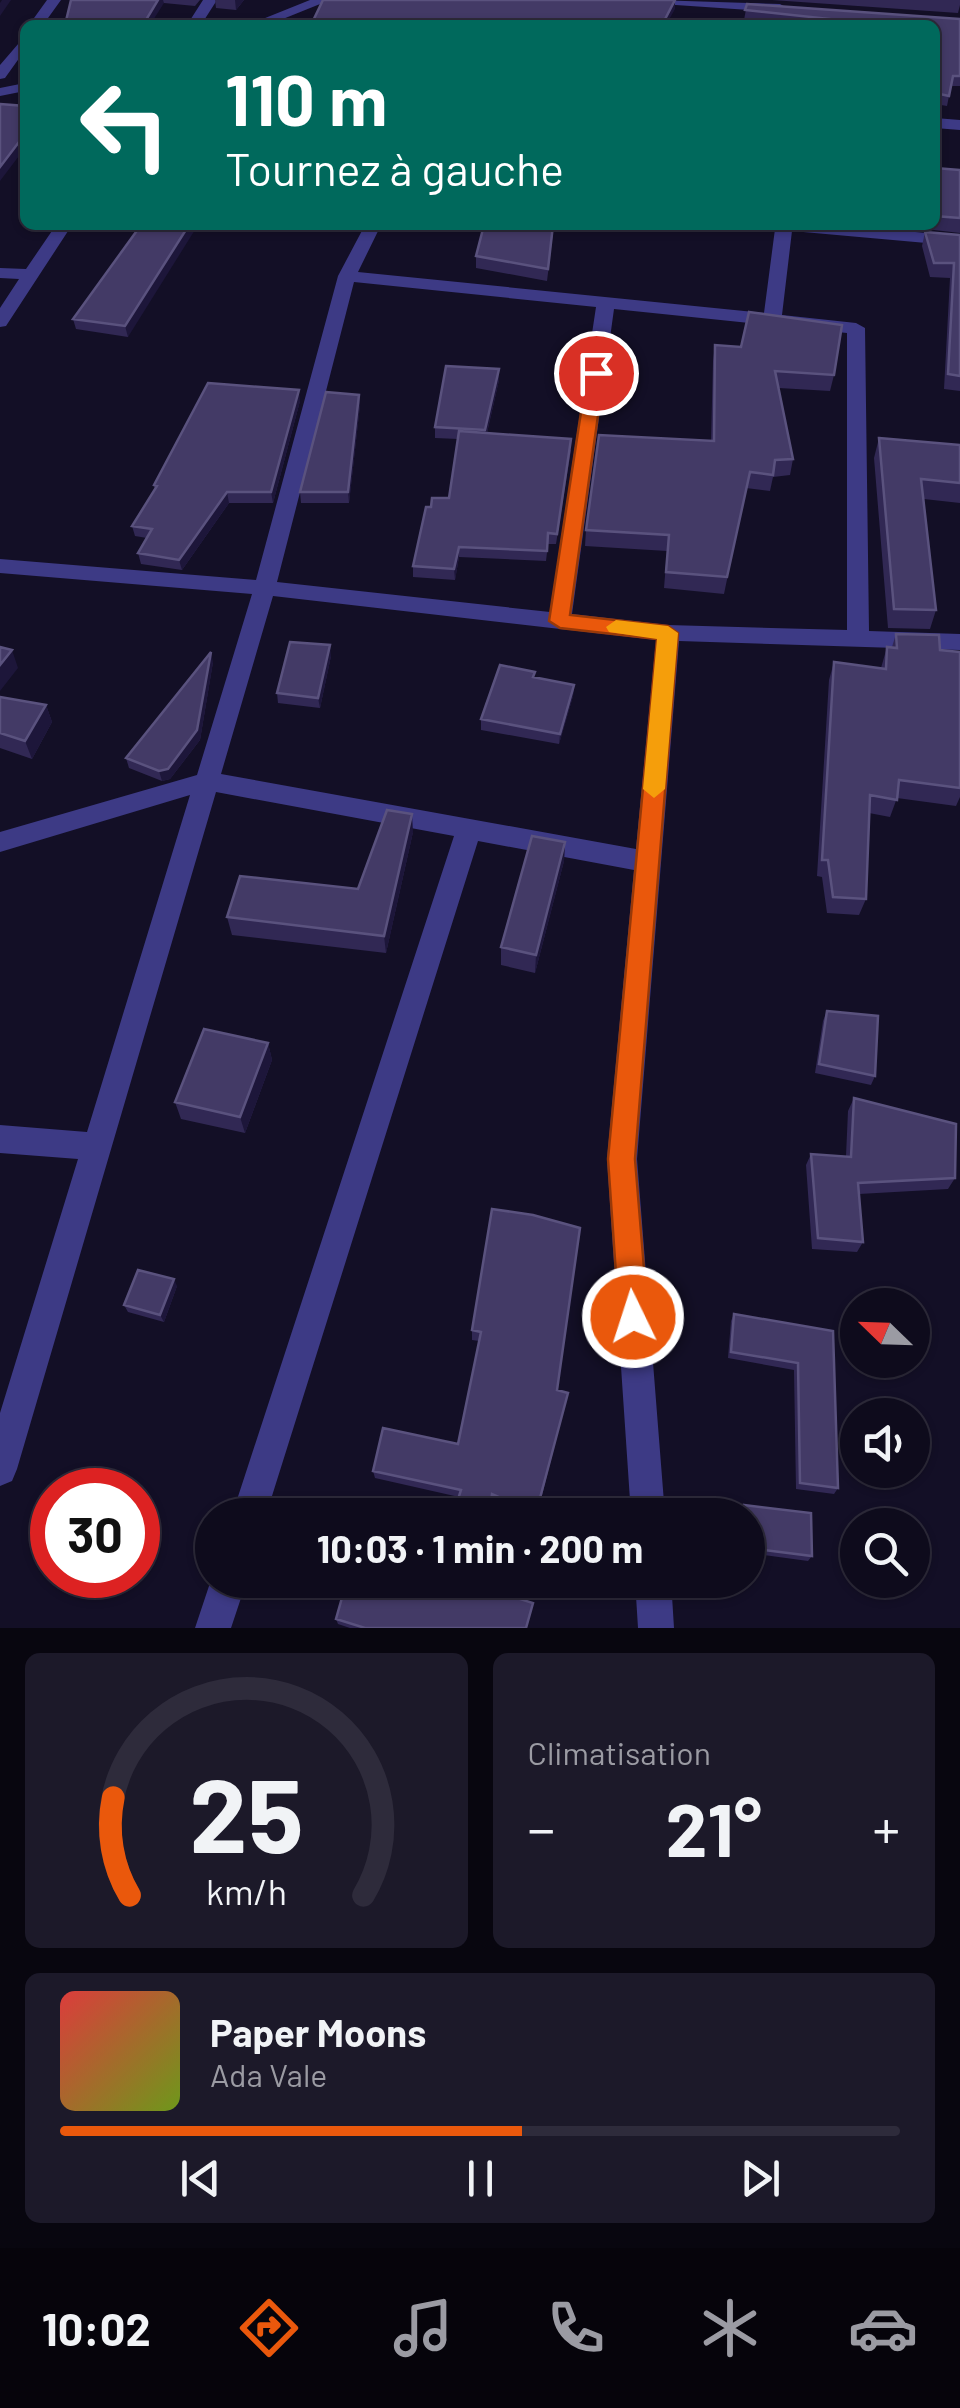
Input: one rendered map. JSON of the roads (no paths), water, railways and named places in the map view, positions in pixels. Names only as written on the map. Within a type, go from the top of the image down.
[{"type":"street","points":[[268,20],[323,0]]},
{"type":"street","points":[[660,0],[779,4],[798,9]]},
{"type":"street","points":[[0,76],[20,47]]},
{"type":"street","points":[[0,322],[61,230]]},
{"type":"street","points":[[0,1469],[265,588],[348,276],[371,230]]},
{"type":"street","points":[[772,319],[782,230]]},
{"type":"street","points":[[838,230],[960,241]]},
{"type":"street","points":[[0,274],[31,276]]},
{"type":"street","points":[[348,276],[856,328],[858,638]]},
{"type":"street","points":[[560,621],[606,302]]},
{"type":"street","points":[[0,566],[265,588],[668,633],[960,642]]},
{"type":"street","points":[[647,1498],[622,1159],[668,633]]},
{"type":"street","points":[[0,842],[207,781],[648,862]]},
{"type":"street","points":[[255,1498],[469,830]]},
{"type":"street","points":[[0,1138],[97,1147]]},
{"type":"street","points":[[213,1628],[222,1598]]},
{"type":"street","points":[[654,1598],[656,1628]]}]
